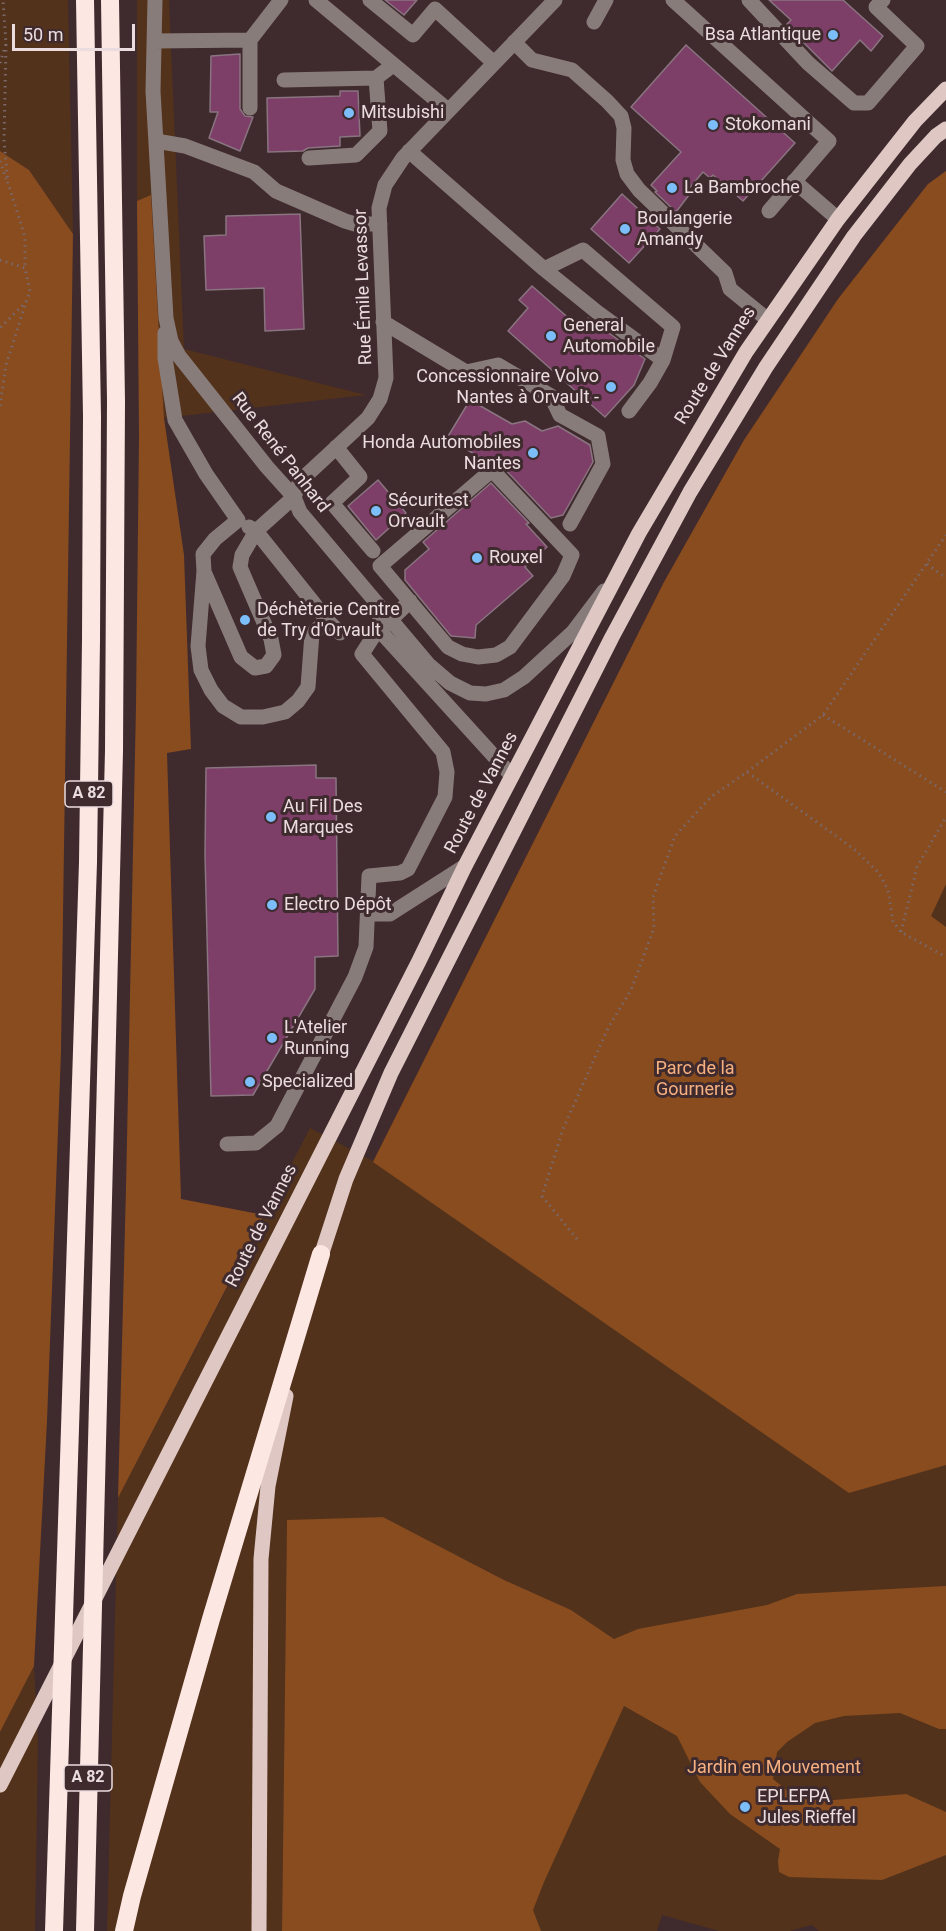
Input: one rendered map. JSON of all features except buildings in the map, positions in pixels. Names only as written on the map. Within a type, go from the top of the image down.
[{"type":"highway","name":"A 82","points":[[54,1922],[83,1052],[91,675],[92,393],[85,0]]},
{"type":"highway","name":"A 82","points":[[85,1923],[112,886],[116,594],[110,0]]},
{"type":"highway","points":[[124,1931],[211,1619],[321,1254]]},
{"type":"main road","name":"Route de Vannes","points":[[0,1785],[419,961],[465,866],[669,479],[746,352],[838,219],[915,122],[946,89]]},
{"type":"main road","points":[[259,1931],[260,1630],[264,1516],[277,1435],[321,1254],[346,1179],[391,1073],[612,637],[680,509],[766,367],[854,237],[910,164],[936,136],[946,129]]},
{"type":"street","name":"Rue René Panhard","points":[[155,0],[153,91],[166,327],[165,358],[175,420],[206,474],[238,520]]},
{"type":"street","points":[[250,108],[250,40],[281,0]]},
{"type":"street","points":[[315,0],[448,110]]},
{"type":"street","points":[[370,0],[413,35],[435,9],[494,63]]},
{"type":"street","name":"Rue Émile Levassor","points":[[204,571],[241,657],[255,668],[266,666],[274,654],[271,639],[240,567],[242,555],[256,531],[294,497],[300,481],[368,418],[380,399],[386,378],[379,208],[385,185],[410,152],[448,110],[555,0]]},
{"type":"street","points":[[594,22],[606,0]]},
{"type":"street","points":[[673,0],[829,141],[769,211]]},
{"type":"street","points":[[749,0],[815,69],[854,103],[868,103],[917,46],[876,8],[883,0]]},
{"type":"street","points":[[154,41],[250,40]]},
{"type":"street","points":[[514,42],[532,60],[572,70],[621,116],[624,128],[623,160],[627,174],[639,190],[725,273],[730,289],[768,320]]},
{"type":"street","points":[[284,80],[376,78],[393,64]]},
{"type":"street","points":[[309,158],[356,155],[380,131],[376,78]]},
{"type":"street","points":[[156,141],[186,146],[254,172],[276,191],[345,221],[355,224],[380,224]]},
{"type":"street","points":[[410,152],[544,269],[597,312],[663,360]]},
{"type":"street","points":[[794,181],[838,219]]},
{"type":"street","points":[[544,269],[583,250],[673,327],[663,360],[650,383],[628,411]]},
{"type":"street","points":[[383,322],[466,372],[498,365],[551,396],[560,415],[598,436],[603,464],[570,524]]},
{"type":"street","name":"Rue René Panhard","points":[[166,327],[179,356],[294,497],[300,512],[429,665],[450,683],[470,693],[486,694],[504,690],[542,662],[573,632],[618,572]]},
{"type":"street","points":[[336,447],[360,477],[332,503],[373,551]]},
{"type":"street","points":[[492,470],[572,555],[563,576],[510,647],[496,655],[478,657],[462,654],[448,647],[410,602],[380,566],[492,470]]},
{"type":"street","points":[[327,620],[312,634],[308,687],[298,701],[285,712],[263,717],[241,717],[223,706],[211,690],[201,670],[198,646],[204,571],[203,554],[215,539],[238,520],[256,531],[340,633]]},
{"type":"street","name":"Rue René Panhard","points":[[372,597],[377,634],[512,776]]},
{"type":"street","points":[[227,1144],[256,1143],[277,1126],[355,977],[366,947],[369,876],[400,873],[408,869],[445,797],[447,772],[443,752],[362,654],[377,634],[410,602]]},
{"type":"street","points":[[368,914],[390,914],[465,866]]},
{"type":"path","points":[[3,0],[6,44],[4,141],[8,183]]},
{"type":"path","points":[[0,63],[6,44]]},
{"type":"path","points":[[0,161],[25,237],[25,268],[30,291],[6,365],[0,406]]},
{"type":"path","points":[[0,260],[25,268]]},
{"type":"path","points":[[0,328],[26,302]]},
{"type":"path","points":[[577,1239],[542,1196],[563,1129],[608,1028],[631,990],[654,928],[653,897],[675,836],[711,797],[823,715],[946,535]]},
{"type":"path","points":[[927,564],[946,578]]},
{"type":"path","points":[[823,715],[946,792]]},
{"type":"path","points":[[747,772],[854,849],[879,873],[888,890],[893,922],[901,932],[946,957]]},
{"type":"path","points":[[901,932],[916,867],[946,817]]},
{"type":"green space","points":[[0,0],[68,0],[73,234],[29,170],[0,151]]},
{"type":"green space","points":[[137,0],[169,0],[184,349],[366,395],[164,418],[151,196],[137,201]]},
{"type":"green space","points":[[0,151],[29,170],[73,234],[61,1052],[47,1421],[34,1666],[0,1732]]},
{"type":"green space","name":"Jardin en Mouvement","points":[[946,171],[946,1931],[819,1931],[812,1925],[790,1931],[719,1931],[662,1915],[657,1931],[494,1931],[628,1636],[614,1639],[571,1610],[502,1579],[383,1517],[287,1521],[282,1931],[107,1931],[118,1498],[310,1128],[373,1161],[664,582],[744,440],[838,299],[928,184]]},
{"type":"green space","name":"Parc de la Gournerie","points":[[946,171],[946,884],[931,916],[946,927],[946,1465],[849,1493],[373,1162],[664,582],[744,440],[838,299],[928,184]]},
{"type":"green space","points":[[151,195],[164,418],[184,555],[191,749],[167,753],[181,1199],[264,1215],[118,1498],[136,705],[139,436],[137,201]]},
{"type":"green space","name":"Jardin en Mouvement","points":[[383,1517],[502,1579],[571,1610],[614,1639],[638,1629],[767,1605],[797,1594],[946,1586],[946,1729],[939,1729],[900,1713],[844,1716],[815,1723],[787,1742],[777,1752],[773,1779],[795,1797],[834,1800],[906,1794],[946,1812],[946,1855],[882,1880],[789,1877],[779,1872],[780,1849],[730,1814],[700,1782],[677,1736],[624,1706],[533,1910],[541,1931],[282,1931],[287,1520]]},
{"type":"green space","points":[[34,1666],[38,1741],[35,1931],[0,1931],[0,1732]]},
{"type":"place","name":"Bsa Atlantique","points":[[833,35]]},
{"type":"place","name":"Mitsubishi","points":[[349,113]]},
{"type":"place","name":"Stokomani","points":[[713,125]]},
{"type":"place","name":"La Bambroche","points":[[672,188]]},
{"type":"place","name":"Boulangerie Amandy","points":[[625,229]]},
{"type":"place","name":"General Automobile","points":[[551,336]]},
{"type":"place","name":"Concessionnaire Volvo Nantes à Orvault -","points":[[611,387]]},
{"type":"place","name":"Honda Automobiles Nantes","points":[[533,453]]},
{"type":"place","name":"Sécuritest Orvault","points":[[376,511]]},
{"type":"place","name":"Rouxel","points":[[477,558]]},
{"type":"place","name":"Déchèterie Centre de Try d'Orvault","points":[[245,620]]},
{"type":"place","name":"Au Fil Des Marques","points":[[271,817]]},
{"type":"place","name":"Electro Dépôt","points":[[272,905]]},
{"type":"place","name":"L'Atelier Running","points":[[272,1038]]},
{"type":"place","name":"Specialized","points":[[250,1082]]},
{"type":"place","name":"EPLEFPA Jules Rieffel","points":[[745,1807]]}]
